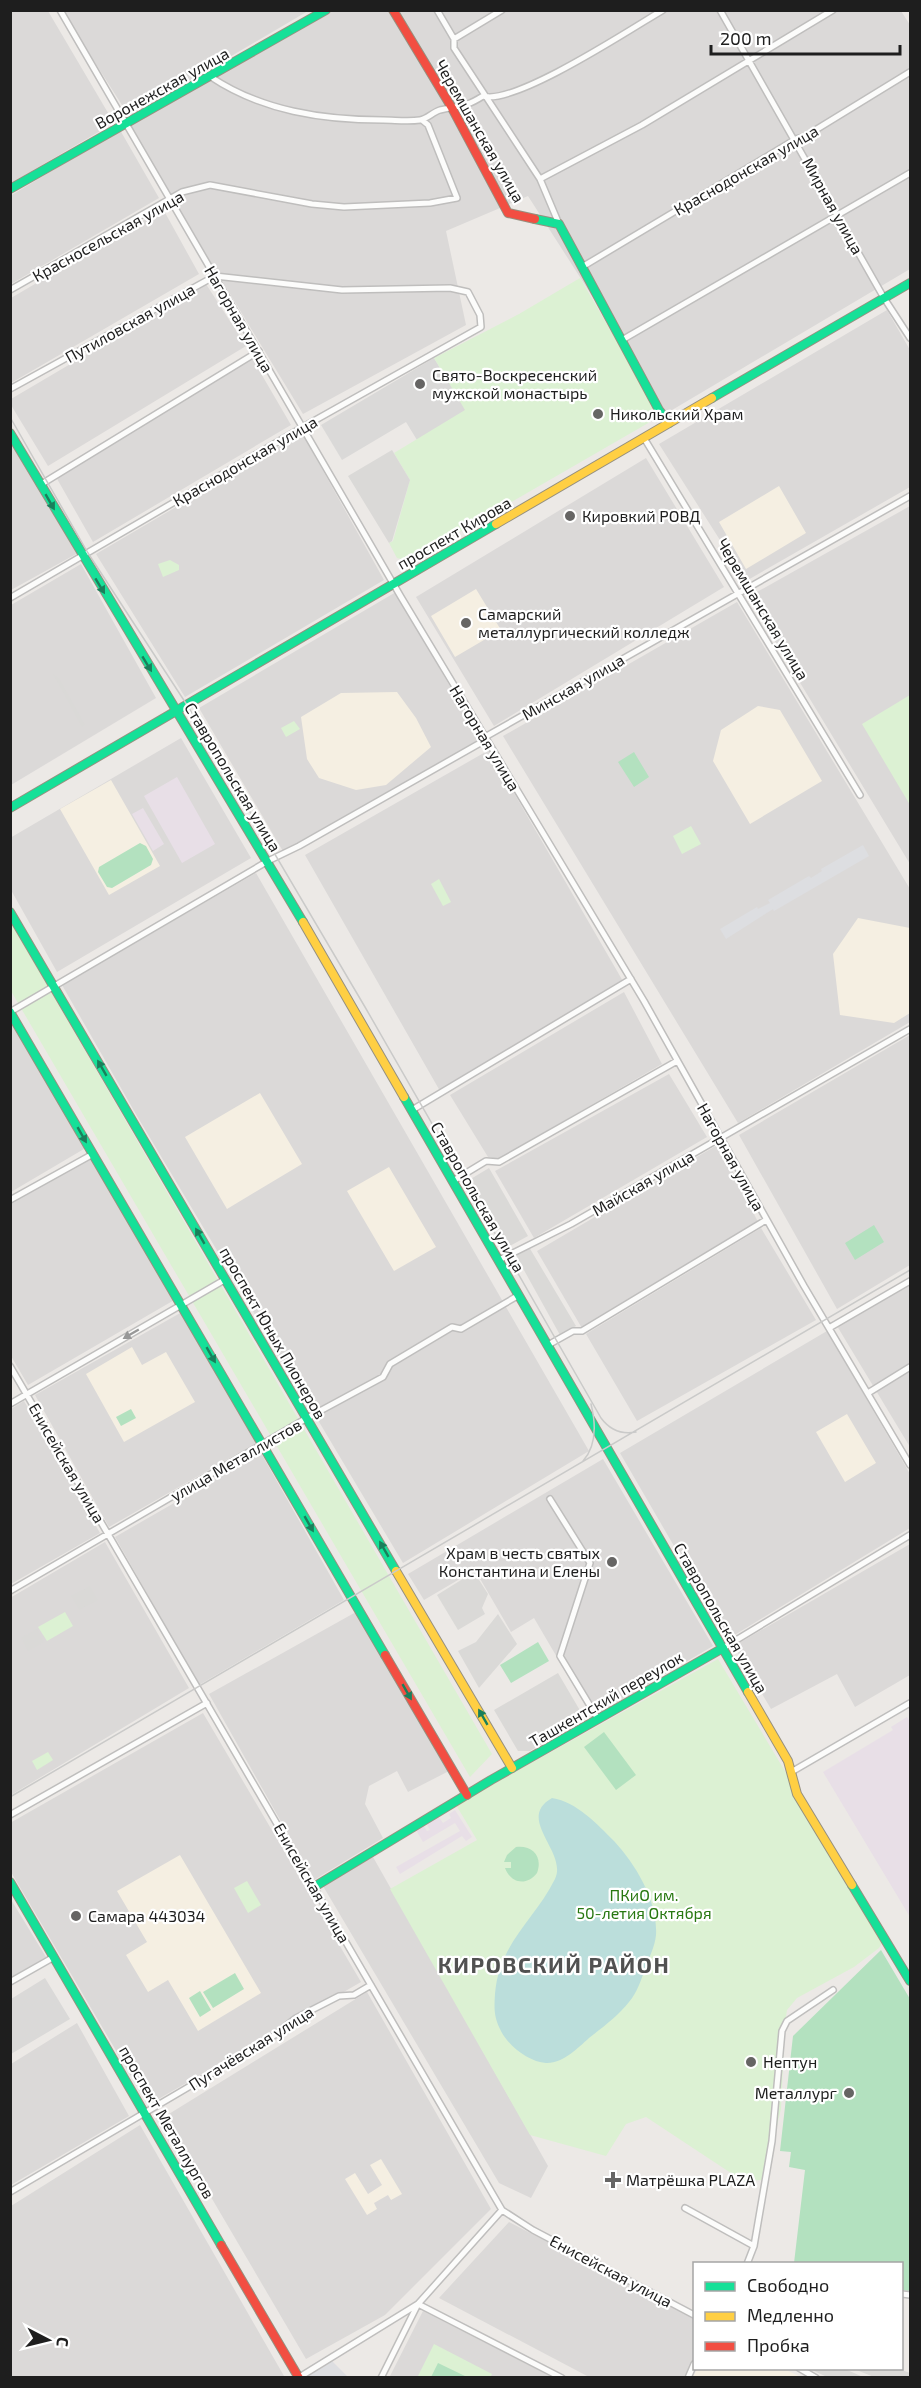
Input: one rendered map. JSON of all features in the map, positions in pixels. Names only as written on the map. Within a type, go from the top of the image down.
[{"type":"street","name":"Нагорная улица","points":[[60,10],[394,584],[631,979],[766,1220],[868,1393],[908,1454],[910,1465]]},
{"type":"street","name":"Воронежская улица","points":[[10,189],[326,10]]},
{"type":"street","name":"Черемшанская улица","points":[[393,10],[452,108],[508,213],[559,224]]},
{"type":"street","points":[[437,10],[454,39],[454,48],[489,98],[540,179],[559,224],[659,410],[669,423]]},
{"type":"street","points":[[454,39],[502,10]]},
{"type":"street","points":[[211,77],[232,92],[262,103],[309,115],[361,120],[422,120],[438,111],[467,106],[483,96],[489,98],[501,96],[557,74],[663,10]]},
{"type":"street","name":"Мирная улица","points":[[720,10],[796,139],[884,298],[910,338]]},
{"type":"street","points":[[540,179],[642,125],[834,10]]},
{"type":"street","name":"Краснодонская улица","points":[[582,267],[910,72]]},
{"type":"street","name":"Красносельская улица","points":[[10,290],[182,192],[210,185],[312,204],[344,207],[430,203],[457,198],[428,125],[422,120]]},
{"type":"street","points":[[622,340],[910,173]]},
{"type":"street","name":"Путиловская улица","points":[[10,389],[215,276],[342,290],[450,288],[468,292],[480,315],[481,327]]},
{"type":"street","name":"проспект Кирова","points":[[10,808],[910,283]]},
{"type":"street","name":"Краснодонская улица","points":[[10,597],[481,327]]},
{"type":"street","points":[[40,485],[259,351]]},
{"type":"street","name":"Ставропольская улица","points":[[10,433],[82,556],[268,861],[793,1771],[797,1794],[910,1981]]},
{"type":"street","name":"Черемшанская улица","points":[[644,438],[860,795]]},
{"type":"street","name":"Минская улица","points":[[10,1012],[268,861],[299,846],[482,742],[485,737],[910,496]]},
{"type":"street","name":"проспект Юных Пионеров","points":[[10,912],[512,1768]]},
{"type":"street","points":[[412,1110],[631,979]]},
{"type":"street","points":[[10,1012],[466,1795]]},
{"type":"street","name":"Майская улица","points":[[499,1260],[571,1224],[910,1029]]},
{"type":"street","points":[[453,1181],[486,1161],[499,1162],[677,1061]]},
{"type":"street","points":[[10,1200],[93,1154]]},
{"type":"street","points":[[548,1345],[573,1331],[582,1331],[766,1220]]},
{"type":"street","points":[[10,1404],[226,1279]]},
{"type":"street","points":[[829,1328],[910,1281]]},
{"type":"street","name":"улица Металлистов","points":[[10,1591],[307,1418],[383,1377],[390,1364],[452,1327],[461,1329],[519,1295]]},
{"type":"street","name":"Енисейская улица","points":[[10,1366],[502,2210],[533,2230],[693,2314]]},
{"type":"street","points":[[868,1393],[910,1367]]},
{"type":"street","points":[[550,1499],[590,1563],[560,1656],[598,1719]]},
{"type":"street","name":"Ташкентский переулок","points":[[314,1887],[512,1768],[723,1648],[910,1535]]},
{"type":"street","points":[[10,1815],[207,1703]]},
{"type":"street","points":[[793,1771],[910,1703]]},
{"type":"street","name":"проспект Металлургов","points":[[10,1882],[300,2377]]},
{"type":"street","points":[[10,1982],[54,1957]]},
{"type":"street","name":"Пугачёвская улица","points":[[10,2192],[267,2041],[296,2018],[339,1996],[354,1995],[371,1984]]},
{"type":"street","points":[[748,2262],[754,2246],[772,2141],[782,2031],[787,2021],[832,1990]]},
{"type":"street","points":[[685,2208],[754,2246]]},
{"type":"street","points":[[381,2378],[418,2304],[502,2210]]},
{"type":"street","points":[[300,2377],[418,2304]]},
{"type":"street","points":[[418,2304],[562,2378]]},
{"type":"street","points":[[802,2370],[816,2378]]},
{"type":"shaded area","points":[[11,10],[48,11],[114,123],[11,183]]},
{"type":"shaded area","points":[[62,11],[308,11],[129,116]]},
{"type":"shaded area","points":[[319,11],[901,11],[910,25],[910,269],[667,413],[528,196],[446,231],[466,325],[303,414],[126,123]]},
{"type":"shaded area","points":[[120,130],[159,198],[11,284],[10,196]]},
{"type":"shaded area","points":[[163,209],[199,274],[11,383],[11,298]]},
{"type":"shaded area","points":[[206,284],[246,346],[48,466],[11,405],[11,399]]},
{"type":"shaded area","points":[[887,310],[910,350],[910,487],[746,581],[659,444]]},
{"type":"shaded area","points":[[252,358],[291,425],[93,542],[56,477]]},
{"type":"shaded area","name":"Свято-Воскресенский мужской монастырь","points":[[434,358],[466,410],[417,440],[406,422],[342,460],[321,425]]},
{"type":"shaded area","points":[[302,433],[384,580],[185,697],[96,554]]},
{"type":"shaded area","points":[[10,438],[78,553],[11,590],[10,590]]},
{"type":"shaded area","points":[[392,450],[410,480],[392,541],[389,543],[348,476]]},
{"type":"shaded area","points":[[646,458],[724,587],[494,726],[416,597]]},
{"type":"shaded area","points":[[779,486],[806,533],[746,569],[719,522]]},
{"type":"shaded area","points":[[910,506],[910,864],[748,597]]},
{"type":"shaded area","points":[[81,564],[156,698],[11,785],[11,605]]},
{"type":"shaded area","name":"Самарский металлургический колледж","points":[[476,589],[501,630],[455,657],[431,616]]},
{"type":"shaded area","points":[[396,592],[480,739],[284,853],[199,708]]},
{"type":"shaded area","points":[[737,602],[910,889],[910,1022],[738,1123],[503,736]]},
{"type":"shaded area","points":[[53,674],[59,678],[85,725],[82,727]]},
{"type":"shaded area","points":[[397,692],[416,718],[431,747],[386,785],[356,790],[319,778],[307,759],[301,717],[341,693]]},
{"type":"shaded area","points":[[758,706],[780,710],[822,781],[750,824],[713,761],[721,730]]},
{"type":"shaded area","points":[[181,738],[251,858],[57,972],[11,890],[10,838]]},
{"type":"shaded area","points":[[489,750],[624,983],[440,1091],[305,855]]},
{"type":"shaded area","points":[[177,777],[215,844],[182,863],[144,796]]},
{"type":"shaded area","points":[[111,780],[160,866],[109,895],[60,809]]},
{"type":"shaded area","points":[[143,808],[164,844],[153,851],[132,814]]},
{"type":"shaded area","points":[[863,845],[869,856],[774,911],[773,909],[726,939],[720,929],[757,907],[758,909],[770,903],[768,900],[809,876],[811,878],[822,871],[821,869]]},
{"type":"shaded area","points":[[256,873],[589,1451],[403,1563],[137,1116],[62,985]]},
{"type":"shaded area","points":[[858,918],[910,928],[910,1013],[894,1023],[840,1015],[833,954]]},
{"type":"shaded area","points":[[624,992],[662,1064],[498,1159],[488,1157],[450,1095]]},
{"type":"shaded area","points":[[14,1018],[89,1146],[11,1192],[10,1021]]},
{"type":"shaded area","points":[[910,1035],[910,1265],[837,1309],[739,1135]]},
{"type":"shaded area","points":[[669,1074],[707,1137],[534,1238],[495,1171]]},
{"type":"shaded area","points":[[260,1093],[302,1164],[227,1209],[185,1137]]},
{"type":"shaded area","points":[[719,1144],[758,1222],[583,1330],[537,1251]]},
{"type":"shaded area","points":[[94,1156],[176,1299],[28,1385],[11,1356],[10,1203]]},
{"type":"shaded area","points":[[389,1167],[436,1247],[394,1271],[347,1191]]},
{"type":"shaded area","points":[[489,1168],[528,1236],[508,1247],[469,1180]]},
{"type":"shaded area","points":[[761,1228],[816,1320],[637,1421],[586,1334]]},
{"type":"shaded area","points":[[529,1247],[576,1326],[560,1335],[515,1254]]},
{"type":"shaded area","points":[[910,1283],[910,1447],[837,1326]]},
{"type":"shaded area","points":[[182,1312],[256,1443],[109,1527],[35,1395]]},
{"type":"shaded area","points":[[827,1331],[910,1474],[910,1528],[728,1639],[620,1453]]},
{"type":"shaded area","points":[[132,1347],[142,1365],[166,1352],[195,1402],[124,1442],[86,1374]]},
{"type":"shaded area","points":[[24,1401],[100,1533],[11,1584],[11,1409]]},
{"type":"shaded area","points":[[847,1414],[876,1463],[845,1482],[816,1432]]},
{"type":"shaded area","points":[[261,1453],[344,1600],[199,1685],[115,1537]]},
{"type":"shaded area","points":[[603,1459],[713,1646],[592,1717],[534,1618],[511,1632],[475,1570],[424,1600],[408,1574]]},
{"type":"shaded area","points":[[105,1542],[189,1688],[11,1795],[10,1598]]},
{"type":"shaded area","points":[[910,1544],[910,1675],[855,1707],[837,1674],[771,1709],[734,1646]]},
{"type":"shaded area","points":[[474,1572],[488,1594],[482,1608],[485,1614],[458,1630],[437,1595]]},
{"type":"shaded area","points":[[90,1586],[98,1600],[79,1610],[71,1596]]},
{"type":"shaded area","points":[[356,1612],[449,1771],[408,1792],[397,1771],[369,1786],[365,1804],[383,1838],[314,1880],[209,1694]]},
{"type":"shaded area","points":[[498,1614],[517,1644],[479,1688],[458,1651],[476,1642]]},
{"type":"shaded area","points":[[37,1629],[44,1642],[28,1651],[21,1638]]},
{"type":"shaded area","points":[[558,1673],[585,1719],[530,1751],[518,1751],[494,1710]]},
{"type":"shaded area","points":[[203,1713],[361,1982],[148,2105],[11,1872],[10,1823]]},
{"type":"shaded area","points":[[907,1717],[910,1722],[910,1917],[823,1772],[893,1730],[891,1727]]},
{"type":"shaded area","points":[[455,1810],[472,1837],[466,1841],[462,1836],[400,1874],[396,1867],[460,1831],[455,1823],[423,1842],[416,1830],[423,1825],[427,1831],[430,1830],[426,1823],[438,1816],[443,1823],[451,1818],[449,1814]]},
{"type":"shaded area","points":[[180,1855],[261,1993],[198,2031],[168,1980],[148,1992],[126,1955],[147,1942],[117,1891]]},
{"type":"shaded area","points":[[373,1857],[548,2166],[531,2198],[499,2183],[323,1886]]},
{"type":"shaded area","points":[[10,1898],[46,1957],[11,1978],[10,1978]]},
{"type":"shaded area","points":[[45,1978],[70,2019],[11,2054],[11,1999]]},
{"type":"shaded area","points":[[367,1992],[491,2209],[385,2315],[306,2359],[164,2117]]},
{"type":"shaded area","points":[[77,2023],[129,2116],[11,2185],[11,2064]]},
{"type":"shaded area","points":[[140,2125],[284,2376],[11,2377],[11,2206]]},
{"type":"shaded area","points":[[381,2159],[402,2194],[391,2200],[388,2195],[374,2203],[377,2209],[367,2215],[345,2179],[355,2173],[368,2194],[382,2185],[370,2165]]},
{"type":"shaded area","points":[[509,2222],[693,2317],[693,2360],[684,2377],[589,2377],[439,2298]]},
{"type":"shaded area","points":[[423,2311],[552,2377],[389,2378]]},
{"type":"shaded area","points":[[327,2356],[348,2377],[291,2378]]},
{"type":"shaded area","points":[[697,2370],[786,2370],[801,2377],[693,2377]]},
{"type":"shaded area","points":[[812,2370],[847,2370],[863,2377],[827,2377]]},
{"type":"shaded area","points":[[856,2370],[902,2370],[910,2373],[910,2377],[874,2377]]},
{"type":"green space","points":[[580,278],[655,407],[645,414],[650,422],[409,561],[397,558],[389,543],[393,541],[410,480],[394,453],[465,410],[434,358],[519,314]]},
{"type":"green space","points":[[170,560],[179,565],[179,570],[163,577],[158,564]]},
{"type":"green space","points":[[910,695],[910,805],[862,724]]},
{"type":"green space","points":[[294,721],[300,729],[286,737],[281,728]]},
{"type":"green space","points":[[634,752],[649,777],[634,787],[618,762]]},
{"type":"green space","points":[[691,826],[701,844],[682,854],[673,836]]},
{"type":"green space","points":[[140,843],[146,846],[153,859],[151,865],[112,888],[107,887],[98,872],[99,867]]},
{"type":"green space","points":[[439,879],[451,902],[443,906],[431,884]]},
{"type":"green space","points":[[10,921],[492,1754],[470,1777],[11,991]]},
{"type":"green space","points":[[874,1225],[884,1242],[855,1260],[845,1243]]},
{"type":"green space","points":[[131,1409],[136,1418],[121,1426],[116,1417]]},
{"type":"green space","points":[[65,1612],[73,1626],[47,1641],[38,1627]]},
{"type":"green space","points":[[538,1642],[549,1661],[511,1683],[500,1665]]},
{"type":"green space","name":"ПКиО им. 50-летия Октября","points":[[718,1659],[835,1855],[887,1935],[879,1948],[854,1967],[797,1998],[787,2010],[781,2109],[764,2180],[743,2181],[646,2117],[626,2124],[606,2156],[530,2135],[390,1889],[477,1840],[456,1805]]},
{"type":"green space","points":[[604,1732],[636,1775],[616,1790],[584,1747]]},
{"type":"green space","points":[[48,1752],[53,1760],[37,1770],[32,1761]]},
{"type":"green space","points":[[516,1847],[532,1850],[539,1862],[537,1873],[529,1880],[515,1880],[505,1868],[511,1868],[511,1862],[504,1862],[507,1855]]},
{"type":"green space","points":[[247,1881],[261,1905],[248,1913],[234,1888]]},
{"type":"green space","name":"Металлург","points":[[881,1950],[910,1999],[910,2291],[903,2290],[903,2262],[794,2262],[805,2170],[789,2167],[791,2152],[780,2151],[793,2036]]},
{"type":"green space","points":[[235,1973],[244,1989],[213,2008],[203,1992]]},
{"type":"green space","points":[[200,1991],[211,2010],[200,2017],[189,1998]]},
{"type":"green space","points":[[434,2344],[492,2374],[490,2378],[417,2378]]},
{"type":"green space","points":[[438,2363],[467,2377],[431,2377]]},
{"type":"water","points":[[552,1798],[570,1804],[586,1815],[607,1834],[630,1861],[649,1897],[656,1922],[656,1935],[638,1986],[625,2007],[569,2055],[558,2061],[546,2063],[533,2060],[519,2052],[503,2035],[496,2016],[495,1994],[503,1960],[510,1946],[555,1879],[557,1869],[555,1858],[540,1826],[539,1816],[542,1806]]},
{"type":"tram line","points":[[10,417],[88,553],[187,705],[365,1007],[601,1418],[616,1431],[636,1432]]},
{"type":"tram line","points":[[10,1797],[910,1270]]},
{"type":"tram line","points":[[583,1461],[591,1448],[594,1434],[591,1404]]},
{"type":"traffic: fast","points":[[10,189],[326,10]]},
{"type":"traffic: fast","points":[[535,219],[559,224],[659,410],[669,423]]},
{"type":"traffic: fast","points":[[712,398],[910,283]]},
{"type":"traffic: fast","points":[[10,433],[303,922]]},
{"type":"traffic: fast","points":[[10,808],[496,524]]},
{"type":"traffic: fast","points":[[10,912],[396,1571]]},
{"type":"traffic: fast","points":[[10,1012],[385,1655]]},
{"type":"traffic: fast","points":[[404,1097],[748,1692]]},
{"type":"traffic: fast","points":[[314,1887],[491,1780],[723,1648]]},
{"type":"traffic: fast","points":[[10,1882],[221,2245]]},
{"type":"traffic: fast","points":[[852,1885],[910,1981]]},
{"type":"traffic: slow","points":[[496,524],[712,398]]},
{"type":"traffic: slow","points":[[303,922],[404,1097]]},
{"type":"traffic: slow","points":[[396,1571],[512,1768]]},
{"type":"traffic: slow","points":[[748,1692],[788,1761],[797,1794],[852,1885]]},
{"type":"traffic: jam","points":[[393,10],[452,108],[508,213],[535,219]]},
{"type":"traffic: jam","points":[[385,1655],[467,1795]]},
{"type":"traffic: jam","points":[[221,2245],[299,2378]]},
{"type":"place","name":"Свято-Воскресенский мужской монастырь","points":[[420,384]]},
{"type":"place","name":"Никольский Храм","points":[[598,414]]},
{"type":"place","name":"Кировкий РОВД","points":[[570,516]]},
{"type":"place","name":"Самарский металлургический колледж","points":[[466,623]]},
{"type":"place","name":"Храм в честь святых Константина и Елены","points":[[612,1562]]},
{"type":"place","name":"Самара 443034","points":[[76,1916]]},
{"type":"place","name":"Нептун","points":[[751,2062]]},
{"type":"place","name":"Металлург","points":[[849,2093]]},
{"type":"place","name":"Матрёшка PLAZA","points":[[613,2180]]},
{"type":"district","name":"КИРОВСКИЙ РАЙОН","points":[[554,1965]]}]
